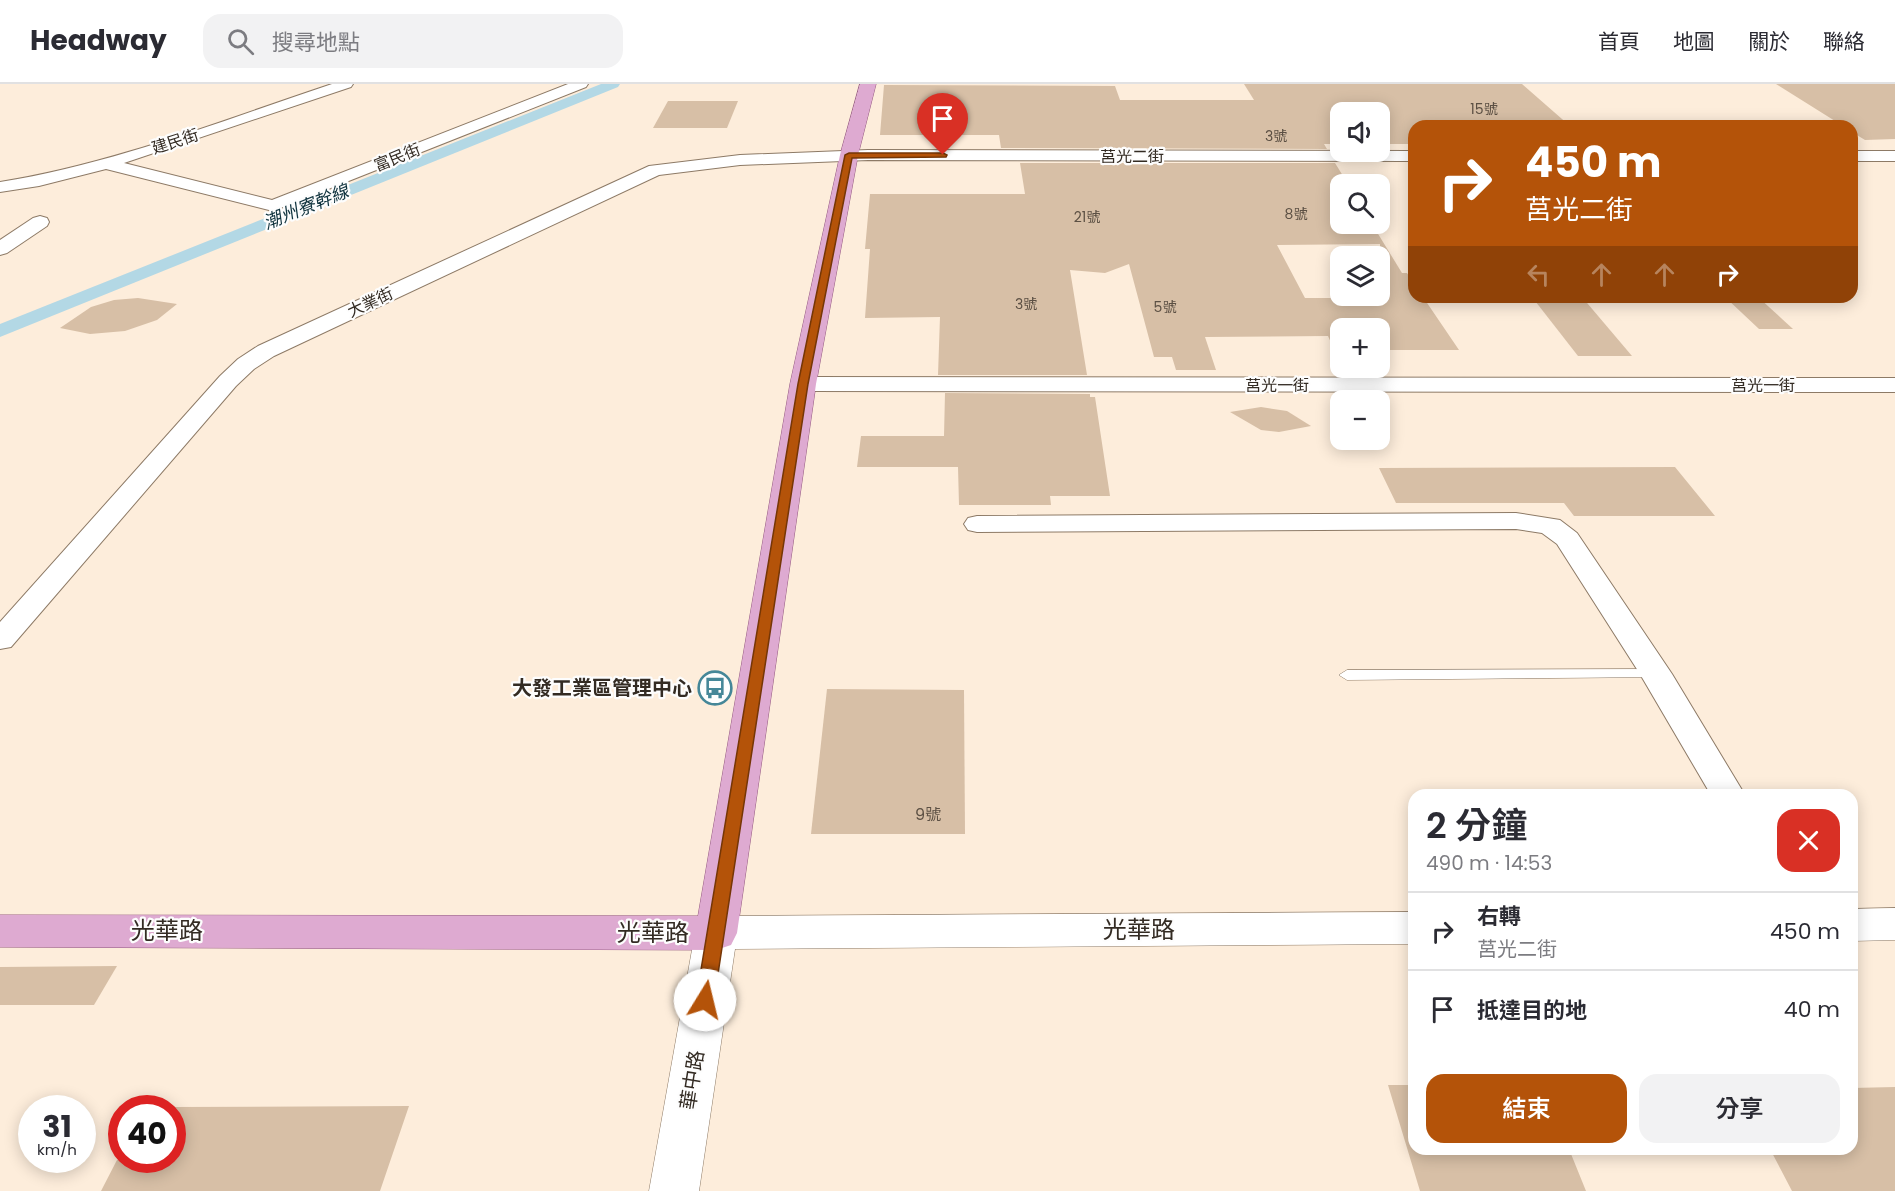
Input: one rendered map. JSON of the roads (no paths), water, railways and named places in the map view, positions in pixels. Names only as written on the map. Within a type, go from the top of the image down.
[{"type":"main road","name":"華中路","points":[[716,933],[803,384],[849,155],[868,84]]},
{"type":"main road","name":"光華路","points":[[0,931],[716,933]]},
{"type":"street","name":"建民街","points":[[0,187],[39,182],[106,164],[346,84]]},
{"type":"street","name":"富民街","points":[[106,164],[273,206],[581,84]]},
{"type":"street","name":"莒光二街","points":[[849,155],[1408,156]]},
{"type":"street","name":"大業街","points":[[0,640],[228,381],[246,364],[266,351],[655,170],[745,158],[849,155]]},
{"type":"street","points":[[1858,156],[1895,156]]},
{"type":"street","points":[[0,249],[40,222]]},
{"type":"street","name":"莒光一街","points":[[803,384],[1895,385]]},
{"type":"street","points":[[977,524],[1516,521],[1550,526],[1567,539],[1656,674],[1724,789]]},
{"type":"street","points":[[1858,925],[1895,924]]},
{"type":"street","name":"光華路","points":[[716,933],[1408,928]]},
{"type":"street","name":"華中路","points":[[674,1191],[716,933]]},
{"type":"lane","points":[[1347,675],[1656,674]]},
{"type":"waterway","name":"潮州寮幹線","points":[[0,331],[613,84]]},
{"type":"place","name":"大發工業區管理中心","points":[[715,688]]}]
